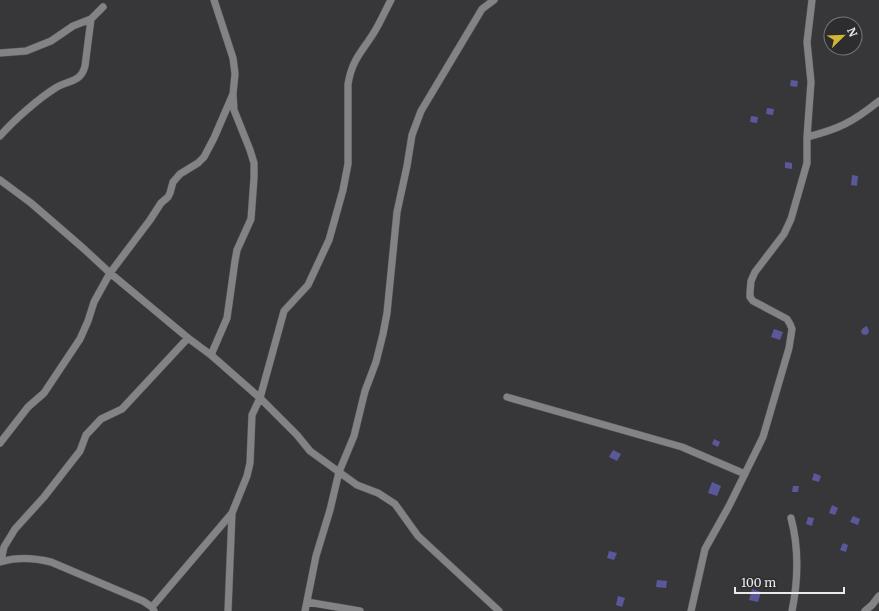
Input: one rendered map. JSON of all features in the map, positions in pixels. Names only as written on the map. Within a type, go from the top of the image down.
[{"type":"street","points":[[210,355],[227,318],[237,250],[250,219],[254,163],[234,110],[233,94],[235,74],[233,58],[214,0]]},
{"type":"street","points":[[188,338],[122,409],[101,419],[86,435],[80,451],[9,538],[4,547],[1,562],[26,558],[51,562],[143,601],[153,609],[232,513],[249,470],[252,415],[260,398],[284,311],[308,285],[329,240],[343,190],[348,164],[348,90],[353,62],[374,33],[392,0]]},
{"type":"street","points":[[305,611],[316,556],[330,510],[339,472],[354,436],[365,391],[376,362],[383,334],[387,313],[397,212],[412,136],[421,111],[482,9],[494,0]]},
{"type":"street","points":[[691,611],[705,549],[763,437],[789,348],[792,329],[787,319],[753,301],[750,297],[750,292],[751,282],[755,272],[784,234],[791,219],[807,163],[807,137],[811,82],[807,42],[812,0]]},
{"type":"street","points":[[0,53],[26,51],[36,48],[55,39],[73,26],[91,18],[103,7]]},
{"type":"street","points":[[0,136],[18,118],[50,91],[81,77],[85,66],[91,18]]},
{"type":"street","points":[[0,443],[28,407],[44,393],[50,384],[80,338],[86,326],[94,302],[110,273],[161,203],[168,197],[173,182],[176,178],[204,157],[233,94]]},
{"type":"street","points":[[807,137],[844,125],[863,114],[879,101]]},
{"type":"street","points":[[0,180],[31,203],[110,273],[260,398],[299,437],[309,450],[357,485],[378,493],[395,504],[418,536],[499,611]]},
{"type":"street","points":[[507,397],[682,447],[745,474]]},
{"type":"street","points":[[228,611],[232,513]]},
{"type":"street","points":[[791,518],[795,536],[797,569],[792,611]]},
{"type":"street","points":[[865,611],[876,607],[879,596]]},
{"type":"street","points":[[307,602],[360,611]]},
{"type":"building","points":[[791,80],[798,81],[797,87],[790,86]]},
{"type":"building","points":[[767,108],[774,109],[773,115],[766,114]]},
{"type":"building","points":[[751,116],[758,117],[757,123],[750,122]]},
{"type":"building","points":[[785,162],[792,163],[792,169],[785,168]]},
{"type":"building","points":[[852,175],[858,176],[857,186],[851,185]]},
{"type":"building","points":[[867,326],[869,331],[868,334],[862,334],[861,331]]},
{"type":"building","points":[[774,329],[783,332],[780,340],[771,337]]},
{"type":"building","points":[[714,439],[720,442],[718,447],[712,444]]},
{"type":"building","points":[[613,450],[621,454],[617,461],[609,457]]},
{"type":"building","points":[[814,473],[821,476],[819,482],[812,480]]},
{"type":"building","points":[[712,482],[721,486],[717,496],[708,493]]},
{"type":"building","points":[[793,486],[799,486],[798,492],[792,492]]},
{"type":"building","points":[[832,505],[838,508],[835,515],[829,513]]},
{"type":"building","points":[[853,516],[860,519],[858,525],[850,522]]},
{"type":"building","points":[[808,517],[814,518],[812,526],[806,524]]},
{"type":"building","points":[[843,543],[848,545],[846,552],[840,550]]},
{"type":"building","points":[[609,551],[617,553],[614,560],[607,558]]},
{"type":"building","points":[[657,580],[667,581],[666,588],[656,587]]},
{"type":"building","points":[[752,589],[761,592],[758,602],[749,600]]},
{"type":"building","points":[[618,596],[625,598],[622,607],[616,605]]}]
